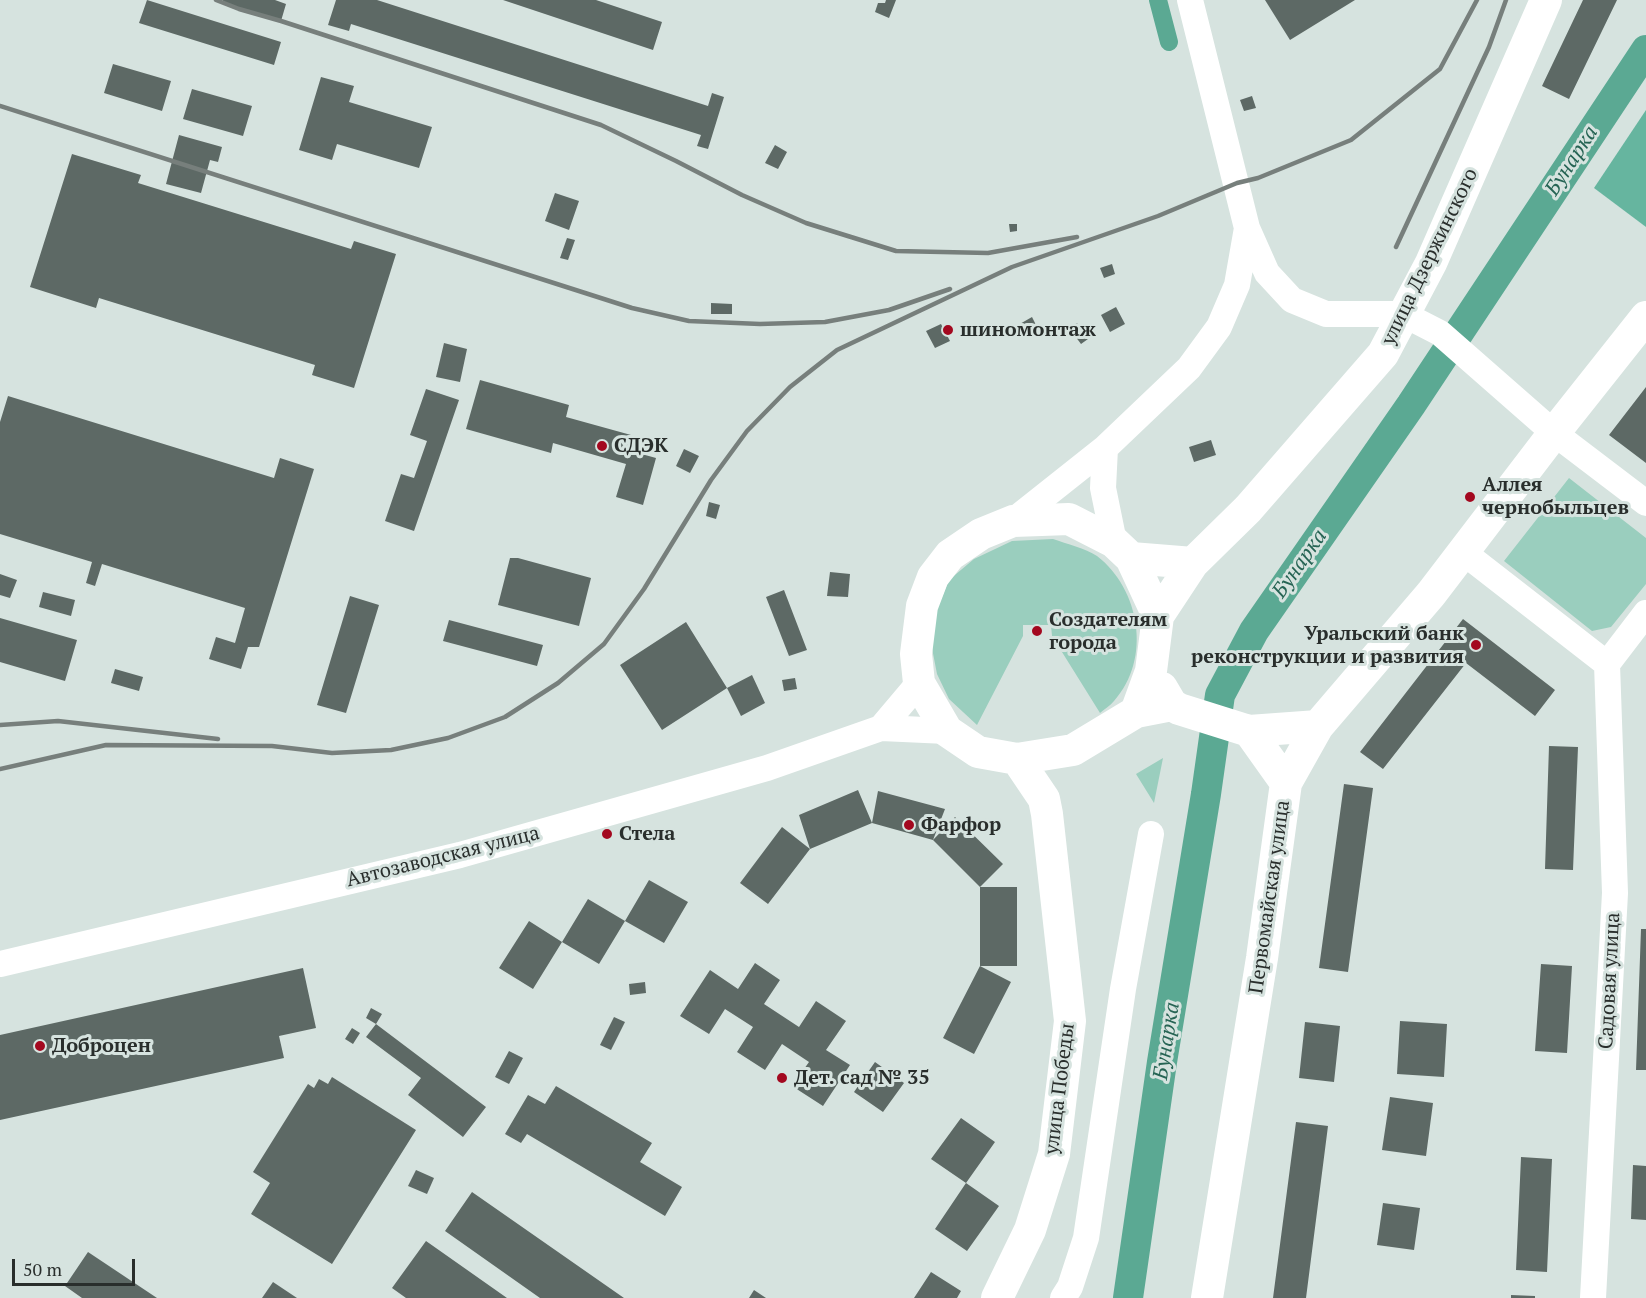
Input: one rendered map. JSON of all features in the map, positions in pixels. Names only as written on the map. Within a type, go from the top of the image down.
[{"type":"main road","name":"улица Дзержинского","points":[[1158,616],[1193,563],[1248,509],[1383,354],[1431,263],[1546,0]]},
{"type":"main road","points":[[1554,433],[1646,317]]},
{"type":"main road","name":"Первомайская улица","points":[[1207,1298],[1262,958],[1286,783],[1318,726],[1431,594],[1554,433]]},
{"type":"main road","points":[[1193,563],[1122,550],[1069,519],[1013,521],[981,534],[950,555],[933,577],[922,606],[916,654],[919,683],[947,731],[978,752],[1017,759],[1073,750],[1136,712],[1184,710],[1244,729],[1318,726]]},
{"type":"main road","points":[[1122,550],[1158,616],[1151,671],[1136,712]]},
{"type":"main road","points":[[1151,671],[1184,710]]},
{"type":"main road","points":[[1244,729],[1286,783]]},
{"type":"main road","points":[[1017,759],[1044,799],[1073,750]]},
{"type":"main road","name":"улица Победы","points":[[998,1298],[1030,1230],[1054,1154],[1070,1021],[1044,799]]},
{"type":"street","points":[[1190,0],[1247,228],[1267,273],[1292,300],[1326,314],[1403,314],[1440,333],[1554,433],[1646,503]]},
{"type":"street","points":[[1013,521],[1105,448],[1189,368],[1219,327],[1237,285],[1247,228]]},
{"type":"street","points":[[1105,448],[1104,488],[1122,550]]},
{"type":"street","points":[[1462,552],[1607,664],[1646,613]]},
{"type":"street","name":"Садовая улица","points":[[1593,1298],[1615,893],[1607,664]]},
{"type":"street","points":[[881,728],[919,683]]},
{"type":"street","points":[[881,728],[947,731]]},
{"type":"street","name":"Автозаводская улица","points":[[0,964],[460,855],[766,768],[881,728]]},
{"type":"street","points":[[1063,1298],[1070,1287],[1086,1238],[1123,989],[1151,834]]},
{"type":"green space","points":[[1646,110],[1646,227],[1594,188]]},
{"type":"green space","points":[[1569,478],[1646,538],[1646,584],[1611,627],[1592,631],[1504,561]]},
{"type":"green space","points":[[1053,539],[1097,556],[1112,570],[1123,587],[1136,625],[1137,645],[1126,684],[1112,703],[1100,713],[1052,636],[1051,625],[1023,625],[1023,636],[977,725],[949,699],[937,674],[931,643],[937,609],[949,580],[974,559],[1012,541]]},
{"type":"green space","points":[[1163,758],[1154,803],[1136,774]]},
{"type":"building","points":[[147,0],[281,42],[274,65],[139,23]]},
{"type":"building","points":[[223,0],[275,0],[286,4],[281,21],[223,3]]},
{"type":"building","points":[[336,0],[377,0],[708,106],[712,93],[724,97],[708,149],[697,146],[701,135],[351,24],[349,31],[328,25]]},
{"type":"building","points":[[503,0],[596,0],[662,22],[653,50]]},
{"type":"building","points":[[886,0],[896,0],[889,18],[875,12],[878,3],[885,3]]},
{"type":"building","points":[[1265,0],[1355,0],[1290,40]]},
{"type":"building","points":[[1583,0],[1617,0],[1569,99],[1542,86]]},
{"type":"building","points":[[113,64],[171,81],[162,111],[104,93]]},
{"type":"building","points":[[321,77],[354,86],[349,102],[432,127],[419,168],[337,144],[332,160],[299,150]]},
{"type":"building","points":[[192,89],[252,106],[243,136],[183,119]]},
{"type":"building","points":[[1252,96],[1256,108],[1244,111],[1240,100]]},
{"type":"building","points":[[179,135],[222,147],[218,162],[210,160],[201,193],[166,184]]},
{"type":"building","points":[[775,145],[787,152],[778,169],[765,163]]},
{"type":"building","points":[[72,154],[141,175],[138,183],[351,249],[354,241],[396,254],[354,388],[312,375],[315,365],[99,298],[96,308],[30,287]]},
{"type":"building","points":[[555,193],[579,201],[569,230],[545,221]]},
{"type":"building","points":[[1009,224],[1017,224],[1017,231],[1010,232]]},
{"type":"building","points":[[567,238],[575,240],[568,260],[560,258]]},
{"type":"building","points":[[1112,264],[1115,274],[1104,278],[1100,268]]},
{"type":"building","points":[[711,303],[732,304],[732,314],[711,314]]},
{"type":"building","points":[[1116,307],[1125,324],[1110,332],[1101,315]]},
{"type":"building","points":[[1032,317],[1036,325],[1023,333],[1018,325]]},
{"type":"building","points":[[1077,323],[1088,339],[1081,344],[1069,328]]},
{"type":"building","points":[[941,324],[950,341],[935,348],[926,331]]},
{"type":"building","points":[[444,343],[467,349],[460,382],[436,377]]},
{"type":"building","points":[[480,380],[569,405],[566,417],[631,435],[627,450],[656,458],[643,505],[616,497],[626,464],[553,443],[551,453],[466,429]]},
{"type":"building","points":[[1646,387],[1646,463],[1609,435]]},
{"type":"building","points":[[426,389],[459,400],[414,531],[385,521],[401,474],[414,478],[427,441],[410,435]]},
{"type":"building","points":[[8,396],[274,478],[280,458],[314,469],[259,647],[248,647],[241,669],[209,659],[216,637],[235,643],[245,608],[102,564],[95,586],[86,583],[92,562],[0,534],[0,422]]},
{"type":"building","points":[[1211,440],[1216,455],[1194,462],[1189,447]]},
{"type":"building","points":[[684,449],[699,456],[690,473],[676,466]]},
{"type":"building","points":[[709,502],[720,505],[716,519],[706,516]]},
{"type":"building","points":[[510,558],[518,558],[591,578],[579,626],[498,605]]},
{"type":"building","points":[[830,572],[850,574],[848,597],[827,596]]},
{"type":"building","points":[[0,574],[17,580],[10,598],[0,595]]},
{"type":"building","points":[[784,590],[807,650],[789,656],[766,597]]},
{"type":"building","points":[[43,592],[75,600],[71,616],[39,607]]},
{"type":"building","points":[[350,596],[379,605],[346,713],[317,705]]},
{"type":"building","points":[[0,618],[77,640],[65,681],[0,662]]},
{"type":"building","points":[[1463,619],[1555,690],[1535,716],[1466,663],[1383,769],[1360,752]]},
{"type":"building","points":[[449,620],[543,645],[537,666],[443,641]]},
{"type":"building","points":[[686,622],[727,688],[662,730],[620,665]]},
{"type":"building","points":[[115,669],[143,677],[139,691],[111,683]]},
{"type":"building","points":[[752,675],[765,703],[741,716],[727,688]]},
{"type":"building","points":[[795,678],[797,689],[784,691],[782,680]]},
{"type":"building","points":[[1549,746],[1578,747],[1573,870],[1545,869]]},
{"type":"building","points":[[1344,784],[1373,788],[1348,972],[1319,968]]},
{"type":"building","points":[[858,790],[872,823],[810,849],[799,815]]},
{"type":"building","points":[[878,791],[945,809],[933,840],[872,823]]},
{"type":"building","points":[[955,817],[1003,864],[980,887],[933,840]]},
{"type":"building","points":[[782,827],[810,849],[768,904],[740,883]]},
{"type":"building","points":[[649,880],[688,902],[664,943],[625,921]]},
{"type":"building","points":[[980,887],[1017,887],[1017,966],[980,966]]},
{"type":"building","points":[[588,899],[625,921],[599,964],[562,942]]},
{"type":"building","points":[[529,921],[562,942],[533,989],[499,968]]},
{"type":"building","points":[[1641,929],[1646,929],[1646,1070],[1636,1070]]},
{"type":"building","points":[[755,963],[780,980],[764,1004],[799,1027],[816,1001],[846,1021],[826,1050],[850,1065],[823,1106],[792,1086],[809,1062],[782,1044],[765,1070],[737,1052],[753,1027],[725,1009],[709,1034],[680,1016],[710,970],[738,989]]},
{"type":"building","points":[[1541,964],[1572,966],[1567,1053],[1535,1051]]},
{"type":"building","points":[[980,966],[1011,982],[974,1054],[943,1038]]},
{"type":"building","points":[[303,968],[316,1028],[279,1036],[284,1058],[0,1120],[0,1035]]},
{"type":"building","points":[[645,982],[646,993],[630,995],[629,984]]},
{"type":"building","points":[[371,1008],[382,1014],[376,1024],[366,1018]]},
{"type":"building","points":[[614,1017],[625,1022],[611,1050],[600,1045]]},
{"type":"building","points":[[1400,1021],[1447,1024],[1444,1077],[1397,1074]]},
{"type":"building","points":[[1305,1022],[1340,1026],[1334,1082],[1299,1078]]},
{"type":"building","points":[[376,1024],[486,1107],[463,1137],[408,1095],[421,1078],[366,1037]]},
{"type":"building","points":[[352,1028],[360,1033],[353,1044],[345,1039]]},
{"type":"building","points":[[509,1051],[523,1058],[509,1084],[495,1077]]},
{"type":"building","points":[[875,1062],[904,1083],[883,1112],[854,1092]]},
{"type":"building","points":[[332,1077],[416,1130],[332,1264],[251,1214],[270,1183],[253,1172],[308,1084],[314,1088],[319,1079],[328,1084]]},
{"type":"building","points":[[556,1086],[652,1143],[640,1162],[682,1187],[665,1216],[527,1134],[521,1143],[505,1134],[528,1095],[545,1104]]},
{"type":"building","points":[[1390,1097],[1433,1103],[1426,1156],[1382,1150]]},
{"type":"building","points":[[961,1118],[995,1142],[966,1183],[931,1159]]},
{"type":"building","points":[[1296,1122],[1328,1126],[1306,1298],[1273,1298]]},
{"type":"building","points":[[1521,1157],[1552,1159],[1547,1272],[1516,1270]]},
{"type":"building","points":[[1633,1165],[1646,1166],[1646,1220],[1631,1219]]},
{"type":"building","points":[[416,1170],[434,1178],[427,1194],[408,1186]]},
{"type":"building","points":[[966,1183],[999,1206],[967,1251],[935,1229]]},
{"type":"building","points":[[472,1192],[624,1298],[540,1298],[445,1231]]},
{"type":"building","points":[[1383,1203],[1420,1208],[1414,1250],[1377,1245]]},
{"type":"building","points":[[426,1241],[507,1298],[406,1298],[392,1288]]},
{"type":"building","points":[[88,1252],[157,1298],[82,1298],[65,1286]]},
{"type":"building","points":[[931,1272],[961,1291],[957,1298],[914,1298]]},
{"type":"building","points":[[273,1282],[297,1298],[262,1298]]},
{"type":"building","points":[[754,1290],[766,1298],[749,1298]]},
{"type":"building","points":[[1511,1295],[1535,1296],[1535,1298],[1511,1298]]},
{"type":"waterway","points":[[1158,0],[1169,42]]},
{"type":"waterway","name":"Бунарка","points":[[1128,1298],[1162,1062],[1220,695],[1254,631],[1411,405],[1646,50]]},
{"type":"railway","points":[[216,0],[601,125],[742,195],[806,223],[896,251],[988,253],[1077,237]]},
{"type":"railway","points":[[0,769],[106,745],[272,746],[332,753],[391,750],[448,738],[505,717],[558,683],[604,644],[644,589],[711,480],[747,431],[790,387],[837,350],[1012,267],[1158,216],[1351,140],[1440,69],[1477,0]]},
{"type":"railway","points":[[1396,247],[1489,47],[1506,0]]},
{"type":"railway","points":[[0,106],[632,308],[689,321],[760,324],[825,322],[889,310],[950,289]]},
{"type":"railway","points":[[0,725],[58,721],[218,739]]},
{"type":"place","name":"шиномонтаж","points":[[948,330]]},
{"type":"place","name":"СДЭК","points":[[602,446]]},
{"type":"place","name":"Аллея чернобыльцев","points":[[1470,497]]},
{"type":"place","name":"Создателям города","points":[[1037,631]]},
{"type":"place","name":"Уральский банк реконструкции и развития","points":[[1476,645]]},
{"type":"place","name":"Фарфор","points":[[909,825]]},
{"type":"place","name":"Стела","points":[[607,834]]},
{"type":"place","name":"Доброцен","points":[[40,1046]]},
{"type":"place","name":"Дет. сад № 35","points":[[782,1078]]}]
